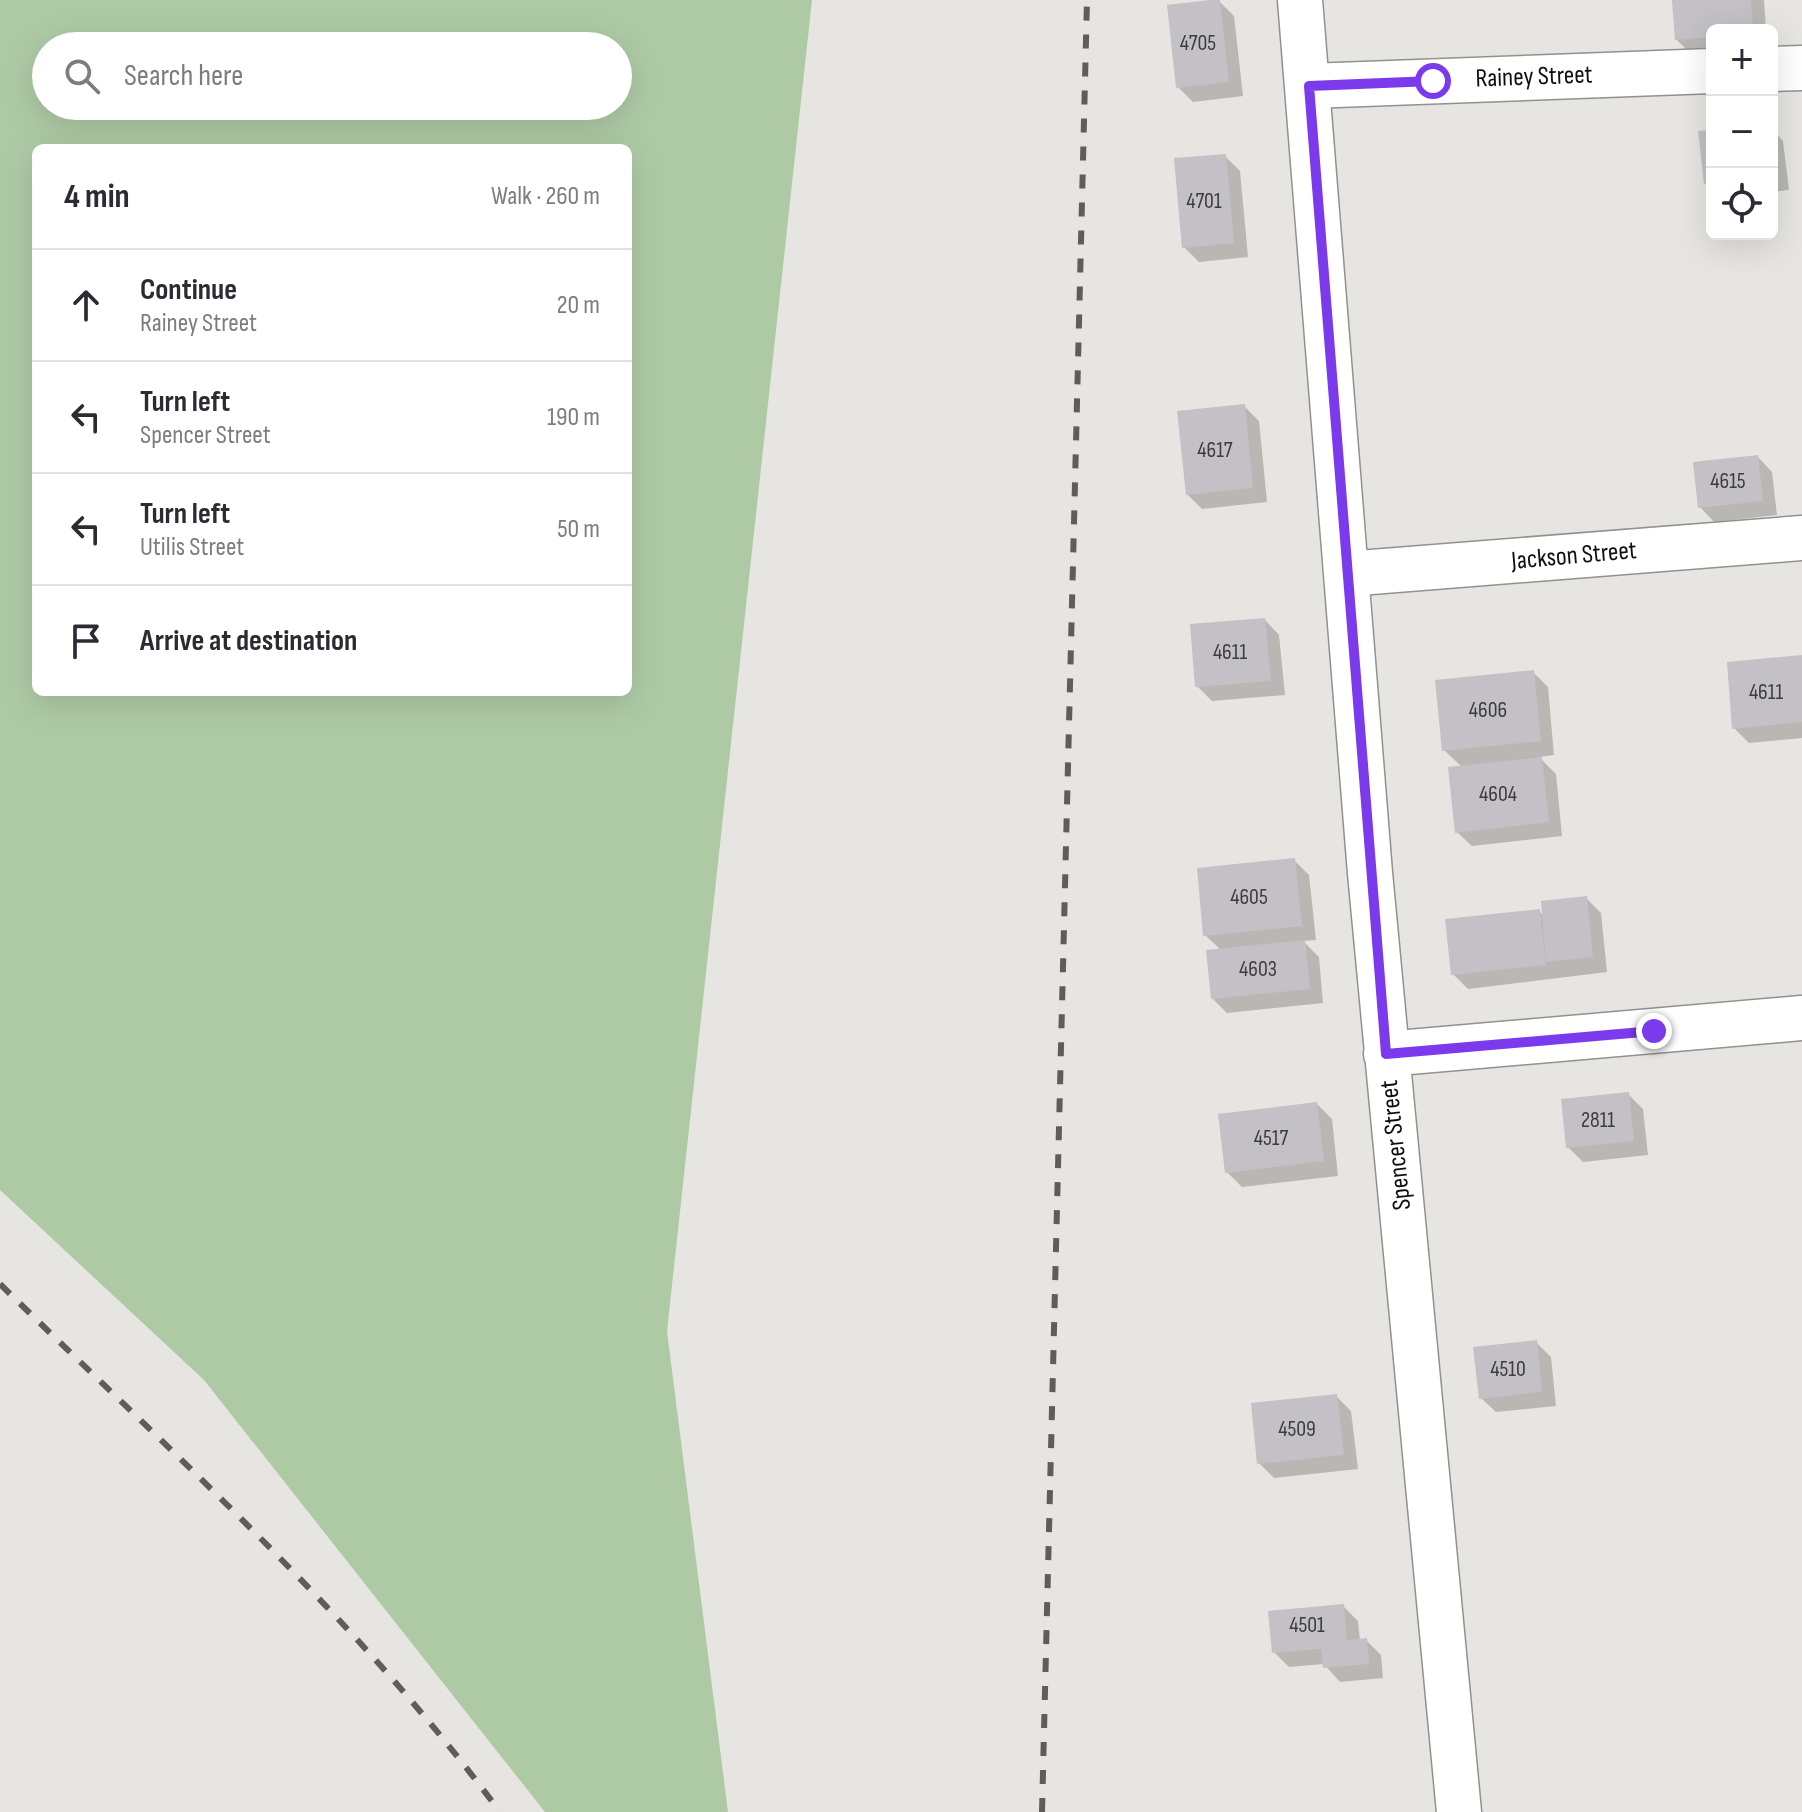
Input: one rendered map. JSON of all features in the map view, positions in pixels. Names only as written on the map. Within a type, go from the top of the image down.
[{"type":"street","name":"Spencer Street","points":[[1300,0],[1386,1054],[1410,1267],[1459,1812]]},
{"type":"street","points":[[1778,69],[1802,68]]},
{"type":"street","name":"Rainey Street","points":[[1309,86],[1706,71]]},
{"type":"street","name":"Jackson Street","points":[[1346,574],[1802,538]]},
{"type":"street","points":[[1386,1054],[1802,1018]]},
{"type":"green space","points":[[0,0],[812,0],[667,1331],[728,1812],[545,1812],[204,1380],[0,1190]]},
{"type":"building","points":[[1220,0],[1229,82],[1176,88],[1167,5]]},
{"type":"building","points":[[1672,0],[1751,0],[1753,24],[1706,24],[1706,37],[1675,40]]},
{"type":"building","points":[[1706,130],[1706,184],[1704,184],[1698,131]]},
{"type":"building","points":[[1226,154],[1234,243],[1182,248],[1174,158]]},
{"type":"building","points":[[1245,404],[1253,488],[1186,495],[1177,411]]},
{"type":"building","points":[[1758,455],[1763,501],[1698,508],[1693,462]]},
{"type":"building","points":[[1265,618],[1271,681],[1195,687],[1190,624]]},
{"type":"building","points":[[1802,655],[1802,722],[1732,729],[1727,662]]},
{"type":"building","points":[[1534,670],[1541,741],[1442,751],[1435,680]]},
{"type":"building","points":[[1542,757],[1549,822],[1455,833],[1448,767]]},
{"type":"building","points":[[1295,858],[1302,926],[1203,936],[1197,868]]},
{"type":"building","points":[[1587,896],[1593,957],[1546,962],[1541,901]]},
{"type":"building","points":[[1540,909],[1546,965],[1451,975],[1445,919]]},
{"type":"building","points":[[1305,940],[1310,989],[1211,999],[1206,950]]},
{"type":"building","points":[[1629,1092],[1634,1141],[1566,1148],[1561,1099]]},
{"type":"building","points":[[1317,1102],[1324,1161],[1225,1173],[1218,1114]]},
{"type":"building","points":[[1537,1340],[1542,1392],[1479,1399],[1473,1347]]},
{"type":"building","points":[[1337,1394],[1344,1455],[1257,1464],[1251,1403]]},
{"type":"building","points":[[1344,1604],[1347,1640],[1367,1638],[1369,1664],[1323,1668],[1321,1649],[1272,1653],[1268,1611]]},
{"type":"railway","points":[[1042,1812],[1087,0]]},
{"type":"railway","points":[[0,1284],[196,1474],[324,1604],[444,1740],[500,1812]]},
{"type":"route","points":[[1433,81],[1309,86],[1386,1054],[1654,1031]]}]
